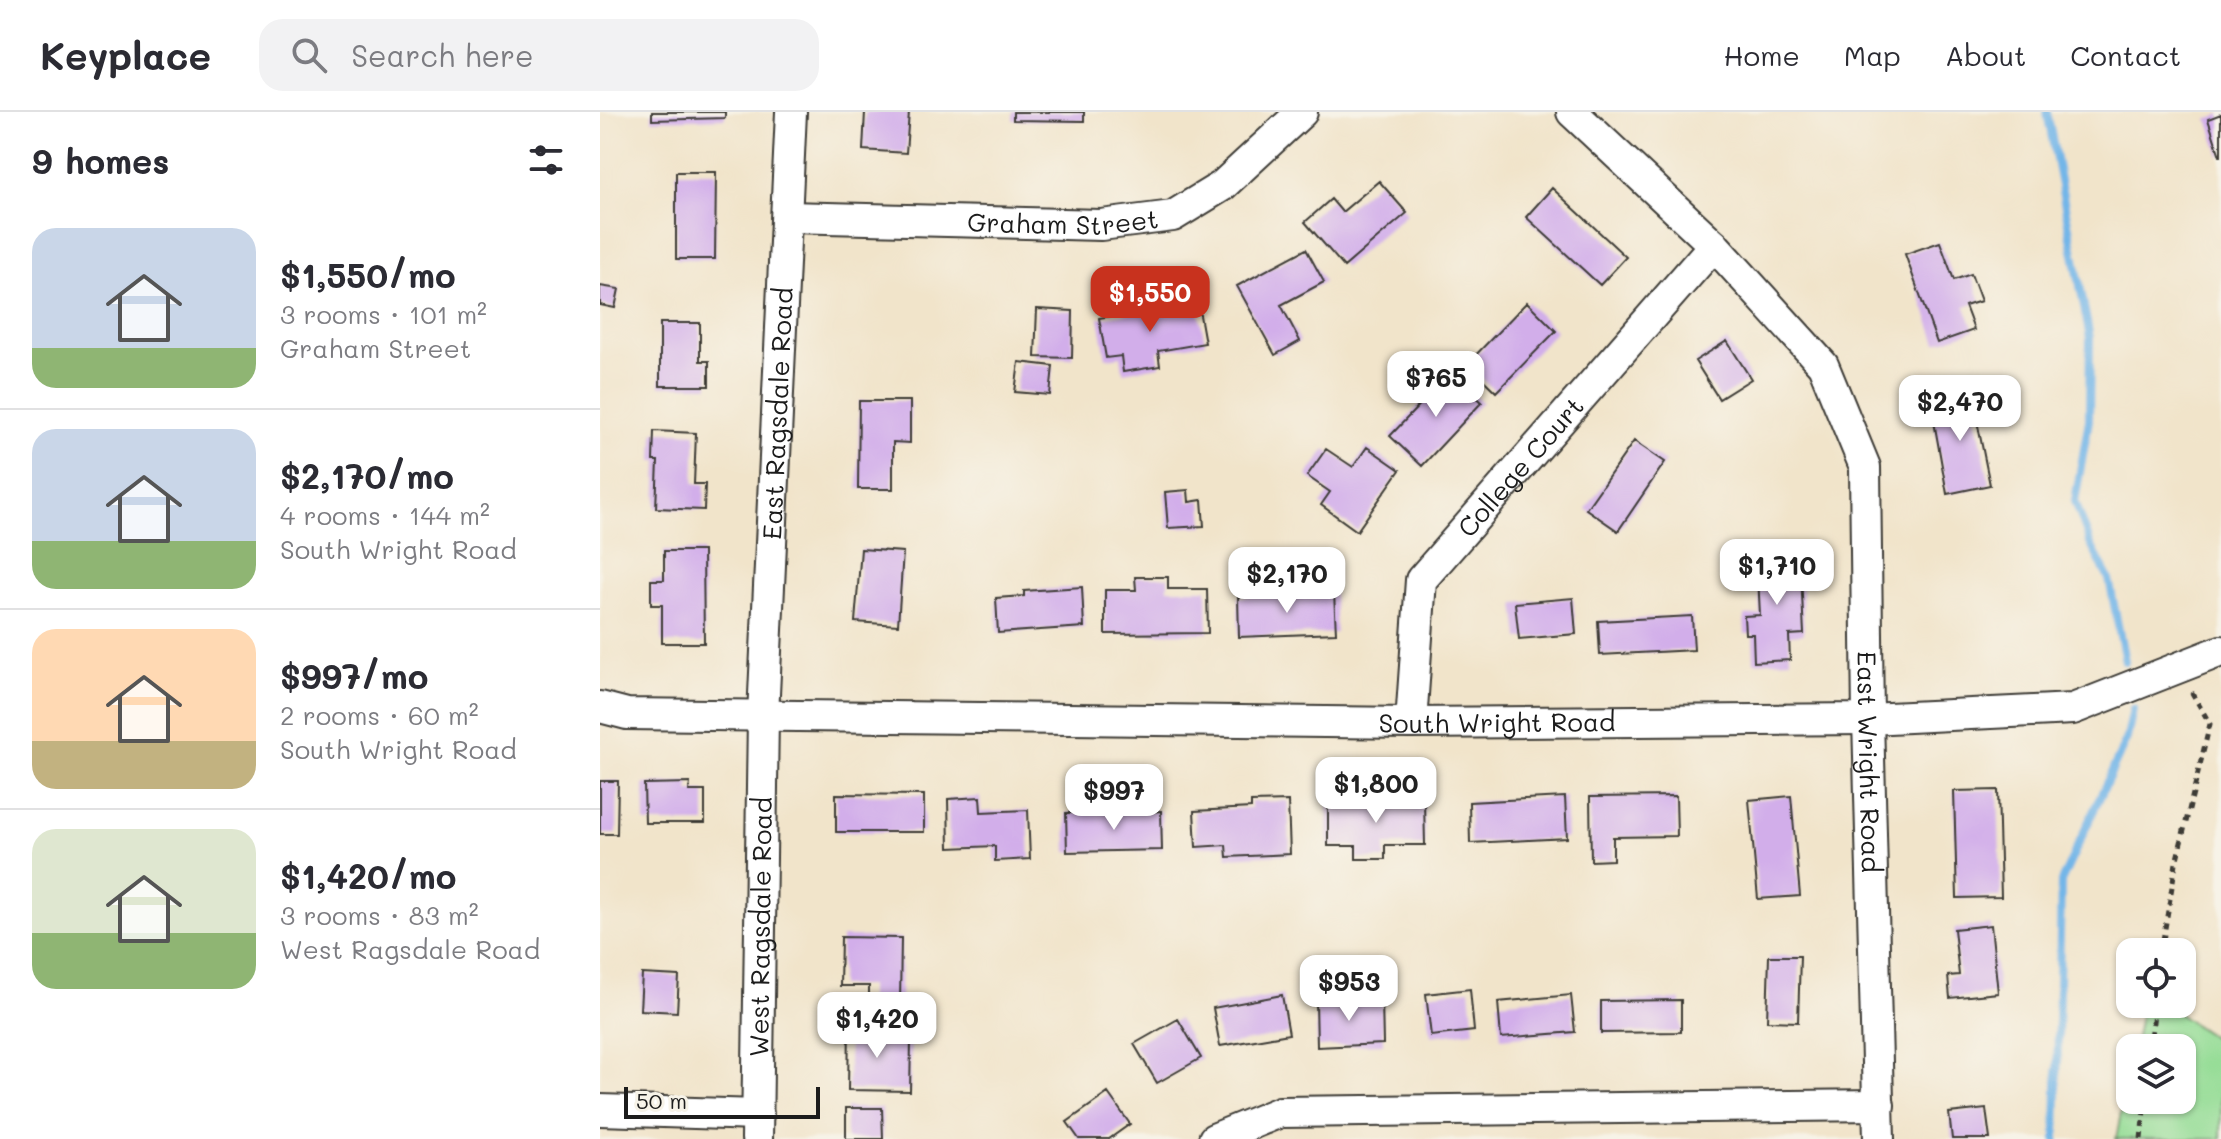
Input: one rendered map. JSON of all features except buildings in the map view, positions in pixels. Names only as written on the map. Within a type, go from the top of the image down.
[{"type":"street","name":"East Ragsdale Road","points":[[763,716],[791,112]]},
{"type":"street","name":"Graham Street","points":[[787,217],[1101,225],[1173,216],[1222,186],[1302,112]]},
{"type":"street","name":"East Wright Road","points":[[1572,112],[1714,245],[1823,365],[1865,467],[1879,1139]]},
{"type":"street","name":"College Court","points":[[1411,723],[1421,580],[1714,245]]},
{"type":"street","name":"South Wright Road","points":[[600,707],[627,714],[1411,723],[1868,719],[2073,709],[2221,651]]},
{"type":"street","name":"West Ragsdale Road","points":[[758,1127],[763,716]]},
{"type":"street","points":[[1214,1139],[1280,1112],[1879,1105]]},
{"type":"street","points":[[600,1110],[758,1127]]},
{"type":"path","points":[[2163,938],[2176,863],[2210,724],[2179,669]]},
{"type":"path","points":[[2141,1139],[2144,1114]]},
{"type":"green space","points":[[2139,1018],[2184,1018],[2221,1043],[2221,1139],[2116,1139],[2121,1114],[2196,1114],[2196,1034],[2137,1034]]},
{"type":"waterway","points":[[2047,112],[2090,338],[2089,420],[2075,501],[2090,543],[2109,579],[2125,661]]},
{"type":"waterway","points":[[2056,1139],[2061,882],[2127,738],[2133,709]]}]
